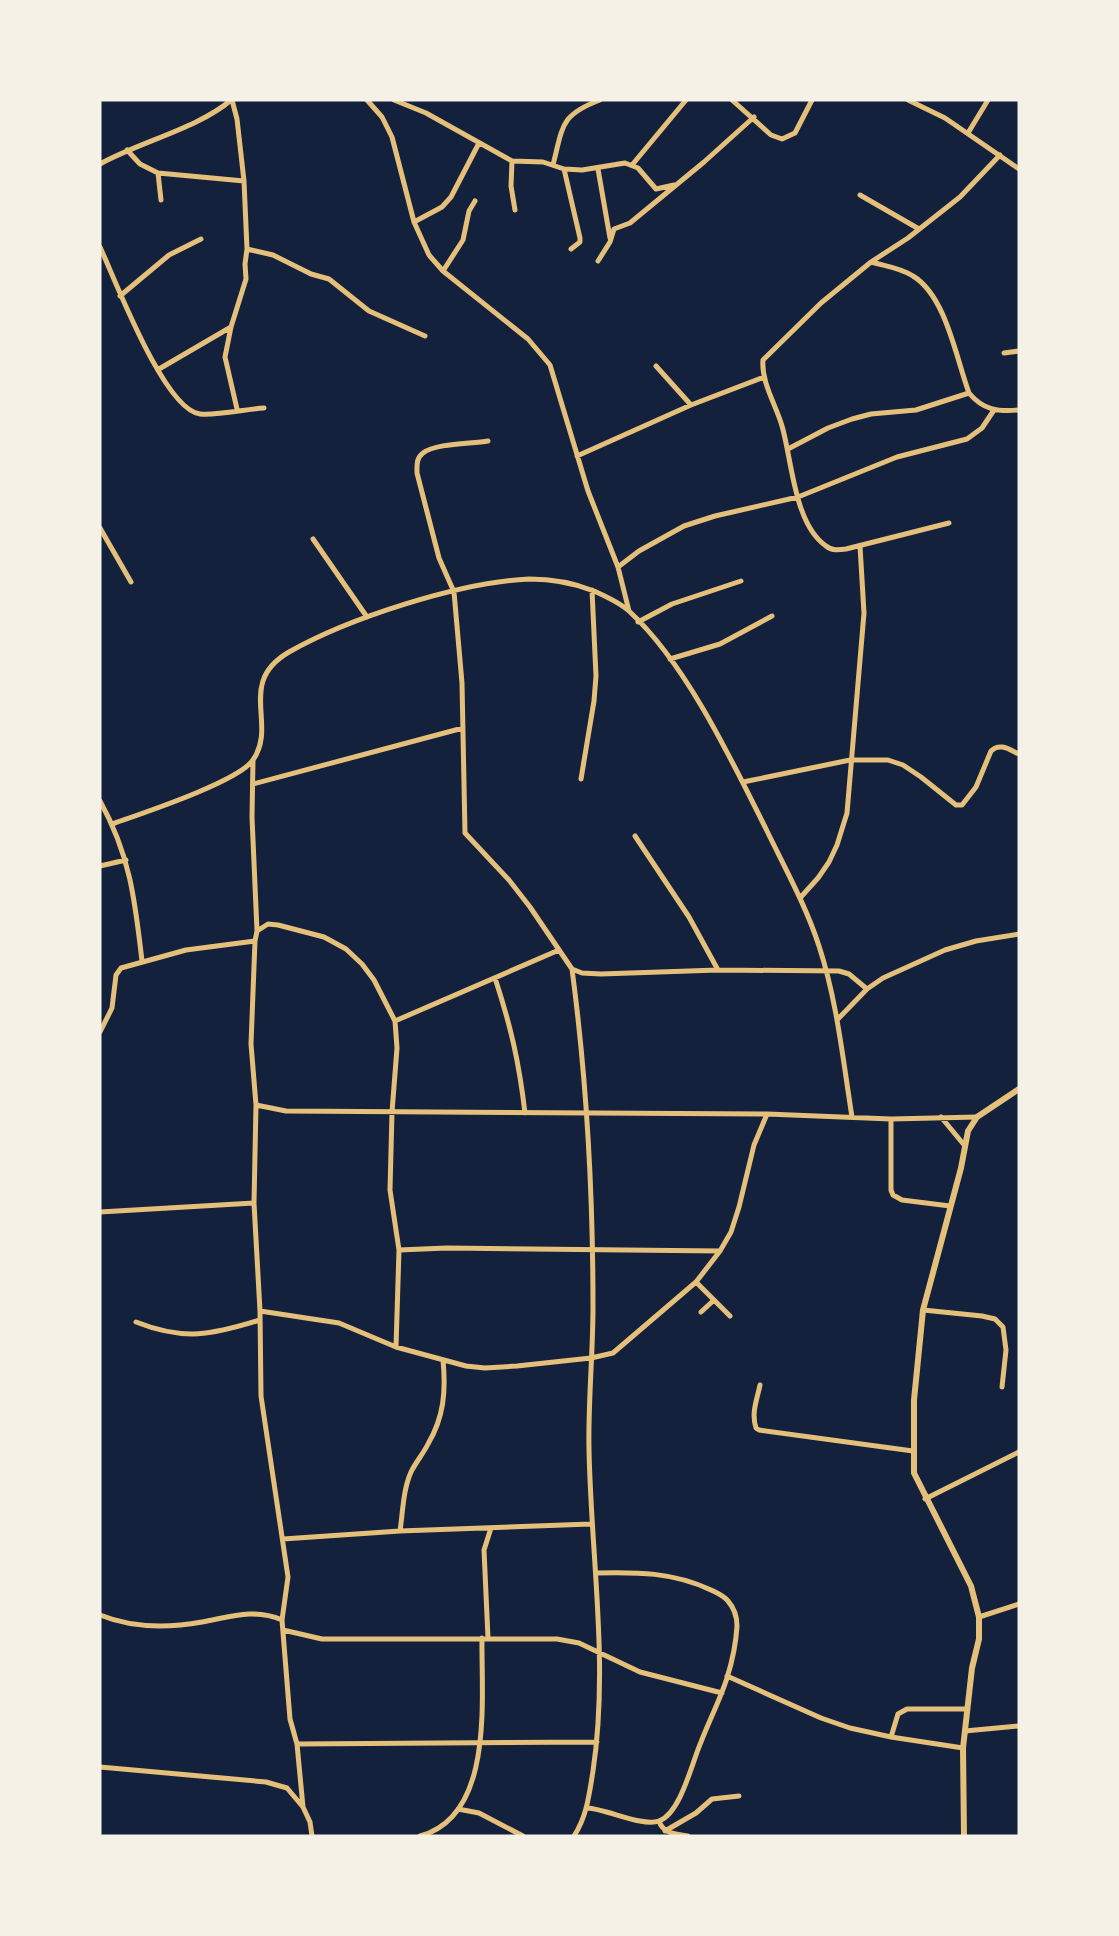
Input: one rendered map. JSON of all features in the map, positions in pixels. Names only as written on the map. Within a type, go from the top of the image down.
[{"type":"street","points":[[100,164],[219,111],[232,100],[237,119],[244,181],[247,249],[246,279],[225,357],[237,409]]},
{"type":"street","points":[[367,100],[382,117],[392,137],[414,222],[429,255],[443,271],[504,318],[550,365],[577,456],[618,567],[629,611]]},
{"type":"street","points":[[394,100],[426,114],[512,161],[533,161],[564,169],[632,165],[643,173],[656,189],[674,185]]},
{"type":"street","points":[[553,165],[565,123],[573,112],[589,102],[600,100]]},
{"type":"street","points":[[632,165],[686,100]]},
{"type":"street","points":[[733,100],[775,138],[788,138],[800,126],[811,100]]},
{"type":"street","points":[[908,100],[926,107],[968,133],[1019,169]]},
{"type":"street","points":[[968,133],[988,100]]},
{"type":"street","points":[[598,261],[610,242],[614,229],[630,223],[754,117]]},
{"type":"street","points":[[414,222],[442,207],[451,197],[479,143]]},
{"type":"street","points":[[127,150],[140,164],[158,173],[244,181]]},
{"type":"street","points":[[949,523],[860,546],[839,550],[826,547],[807,521],[798,497],[777,407],[764,377],[763,360],[821,303],[871,262],[960,197],[1000,155]]},
{"type":"street","points":[[512,161],[511,186],[515,210]]},
{"type":"street","points":[[564,169],[580,238],[580,242],[571,249]]},
{"type":"street","points":[[598,169],[610,242]]},
{"type":"street","points":[[158,173],[161,200]]},
{"type":"street","points":[[860,195],[919,229]]},
{"type":"street","points":[[443,271],[463,240],[469,211],[475,201]]},
{"type":"street","points":[[120,296],[169,255],[201,240]]},
{"type":"street","points":[[100,247],[137,332],[177,399],[199,414],[264,408]]},
{"type":"street","points":[[247,249],[273,255],[311,274],[328,279],[369,311],[425,336]]},
{"type":"street","points":[[871,262],[912,275],[929,288],[945,324],[969,393],[976,401],[994,410],[1019,410]]},
{"type":"street","points":[[159,369],[231,327]]},
{"type":"street","points":[[1004,353],[1019,351]]},
{"type":"street","points":[[656,366],[691,405]]},
{"type":"street","points":[[577,456],[691,405],[764,377]]},
{"type":"street","points":[[788,449],[852,419],[871,414],[916,410],[969,393]]},
{"type":"street","points":[[618,567],[639,551],[684,526],[798,497],[897,457],[967,439],[982,428],[994,410]]},
{"type":"street","points":[[488,441],[443,446],[423,452],[417,460],[417,473],[439,558],[454,592],[459,637],[465,833],[509,880],[572,969],[591,1164],[589,1445],[591,1524],[601,1651],[597,1742],[587,1808],[574,1836]]},
{"type":"street","points":[[100,528],[131,582]]},
{"type":"street","points":[[313,539],[367,617]]},
{"type":"street","points":[[800,898],[829,862],[843,830],[847,813],[864,614],[860,546]]},
{"type":"street","points":[[303,1807],[297,1744],[290,1719],[283,1659],[282,1620],[288,1577],[261,1396],[254,1203],[256,1105],[251,1044],[257,932],[253,760],[259,746],[263,677],[270,665],[288,653],[367,617],[491,583],[531,579],[561,582],[592,590],[629,611],[670,659],[730,756],[800,898],[819,943],[827,971],[852,1117]]},
{"type":"street","points":[[638,622],[672,604],[741,581]]},
{"type":"street","points":[[581,779],[596,676],[592,590]]},
{"type":"street","points":[[670,659],[720,643],[772,616]]},
{"type":"street","points":[[253,784],[463,728]]},
{"type":"street","points":[[743,782],[850,760],[888,760],[903,765],[959,806],[965,803],[976,787],[995,747],[1000,746],[1019,754]]},
{"type":"street","points":[[112,824],[158,808],[239,773],[253,760]]},
{"type":"street","points":[[100,801],[127,860],[134,891],[142,961]]},
{"type":"street","points":[[635,836],[689,917],[718,970]]},
{"type":"street","points":[[100,866],[127,860]]},
{"type":"street","points":[[257,932],[268,924],[278,925],[324,937],[346,949],[374,980],[395,1021],[397,1048],[390,1190],[399,1250],[396,1348]]},
{"type":"street","points":[[836,1020],[867,989],[883,978],[945,950],[1019,934]]},
{"type":"street","points":[[100,1032],[112,1008],[118,971],[142,961],[186,950],[255,941]]},
{"type":"street","points":[[395,1021],[559,950]]},
{"type":"street","points":[[572,969],[582,973],[601,974],[718,970],[827,971],[849,974],[867,989]]},
{"type":"street","points":[[495,978],[520,1067],[524,1113]]},
{"type":"street","points":[[964,1836],[963,1748],[979,1639],[979,1617],[971,1586],[914,1473],[914,1400],[923,1310],[968,1131],[977,1117],[1019,1089]]},
{"type":"street","points":[[256,1105],[285,1111],[767,1114],[891,1119],[977,1117]]},
{"type":"street","points":[[260,1311],[339,1323],[396,1348],[485,1368],[605,1355],[621,1347],[696,1282],[720,1251],[731,1232],[740,1207],[754,1144],[767,1114]]},
{"type":"street","points":[[941,1117],[965,1146]]},
{"type":"street","points":[[891,1119],[892,1195],[902,1200],[950,1206]]},
{"type":"street","points":[[100,1212],[254,1203]]},
{"type":"street","points":[[399,1250],[447,1248],[720,1251]]},
{"type":"street","points":[[696,1282],[730,1316]]},
{"type":"street","points":[[701,1312],[715,1300]]},
{"type":"street","points":[[923,1310],[995,1319],[1003,1327],[1006,1350],[1002,1387]]},
{"type":"street","points":[[135,1322],[156,1330],[191,1335],[212,1333],[260,1320]]},
{"type":"street","points":[[400,1531],[412,1470],[433,1434],[442,1410],[445,1395],[443,1360]]},
{"type":"street","points":[[761,1385],[753,1420],[759,1430],[913,1451]]},
{"type":"street","points":[[925,1499],[1019,1452]]},
{"type":"street","points":[[283,1539],[400,1531],[591,1524]]},
{"type":"street","points":[[420,1836],[429,1834],[443,1824],[458,1809],[472,1787],[480,1742],[485,1638],[484,1550],[491,1528]]},
{"type":"street","points":[[587,1808],[602,1809],[641,1821],[659,1821],[667,1816],[676,1803],[722,1693],[737,1622],[726,1598],[701,1585],[668,1575],[596,1573]]},
{"type":"street","points":[[979,1617],[1019,1604]]},
{"type":"street","points":[[100,1615],[116,1622],[148,1625],[180,1625],[246,1614],[272,1616],[282,1620]]},
{"type":"street","points":[[283,1630],[322,1639],[557,1639],[601,1651],[640,1671],[722,1693]]},
{"type":"street","points":[[727,1676],[850,1728],[963,1748]]},
{"type":"street","points":[[891,1737],[898,1714],[906,1709],[967,1709]]},
{"type":"street","points":[[965,1731],[1019,1726]]},
{"type":"street","points":[[297,1744],[597,1742]]},
{"type":"street","points":[[100,1767],[267,1782],[287,1788],[303,1807],[314,1836]]},
{"type":"street","points":[[665,1831],[696,1813],[712,1799],[739,1796]]},
{"type":"street","points":[[458,1809],[479,1813],[523,1836]]},
{"type":"street","points":[[659,1821],[665,1831],[688,1836]]}]
